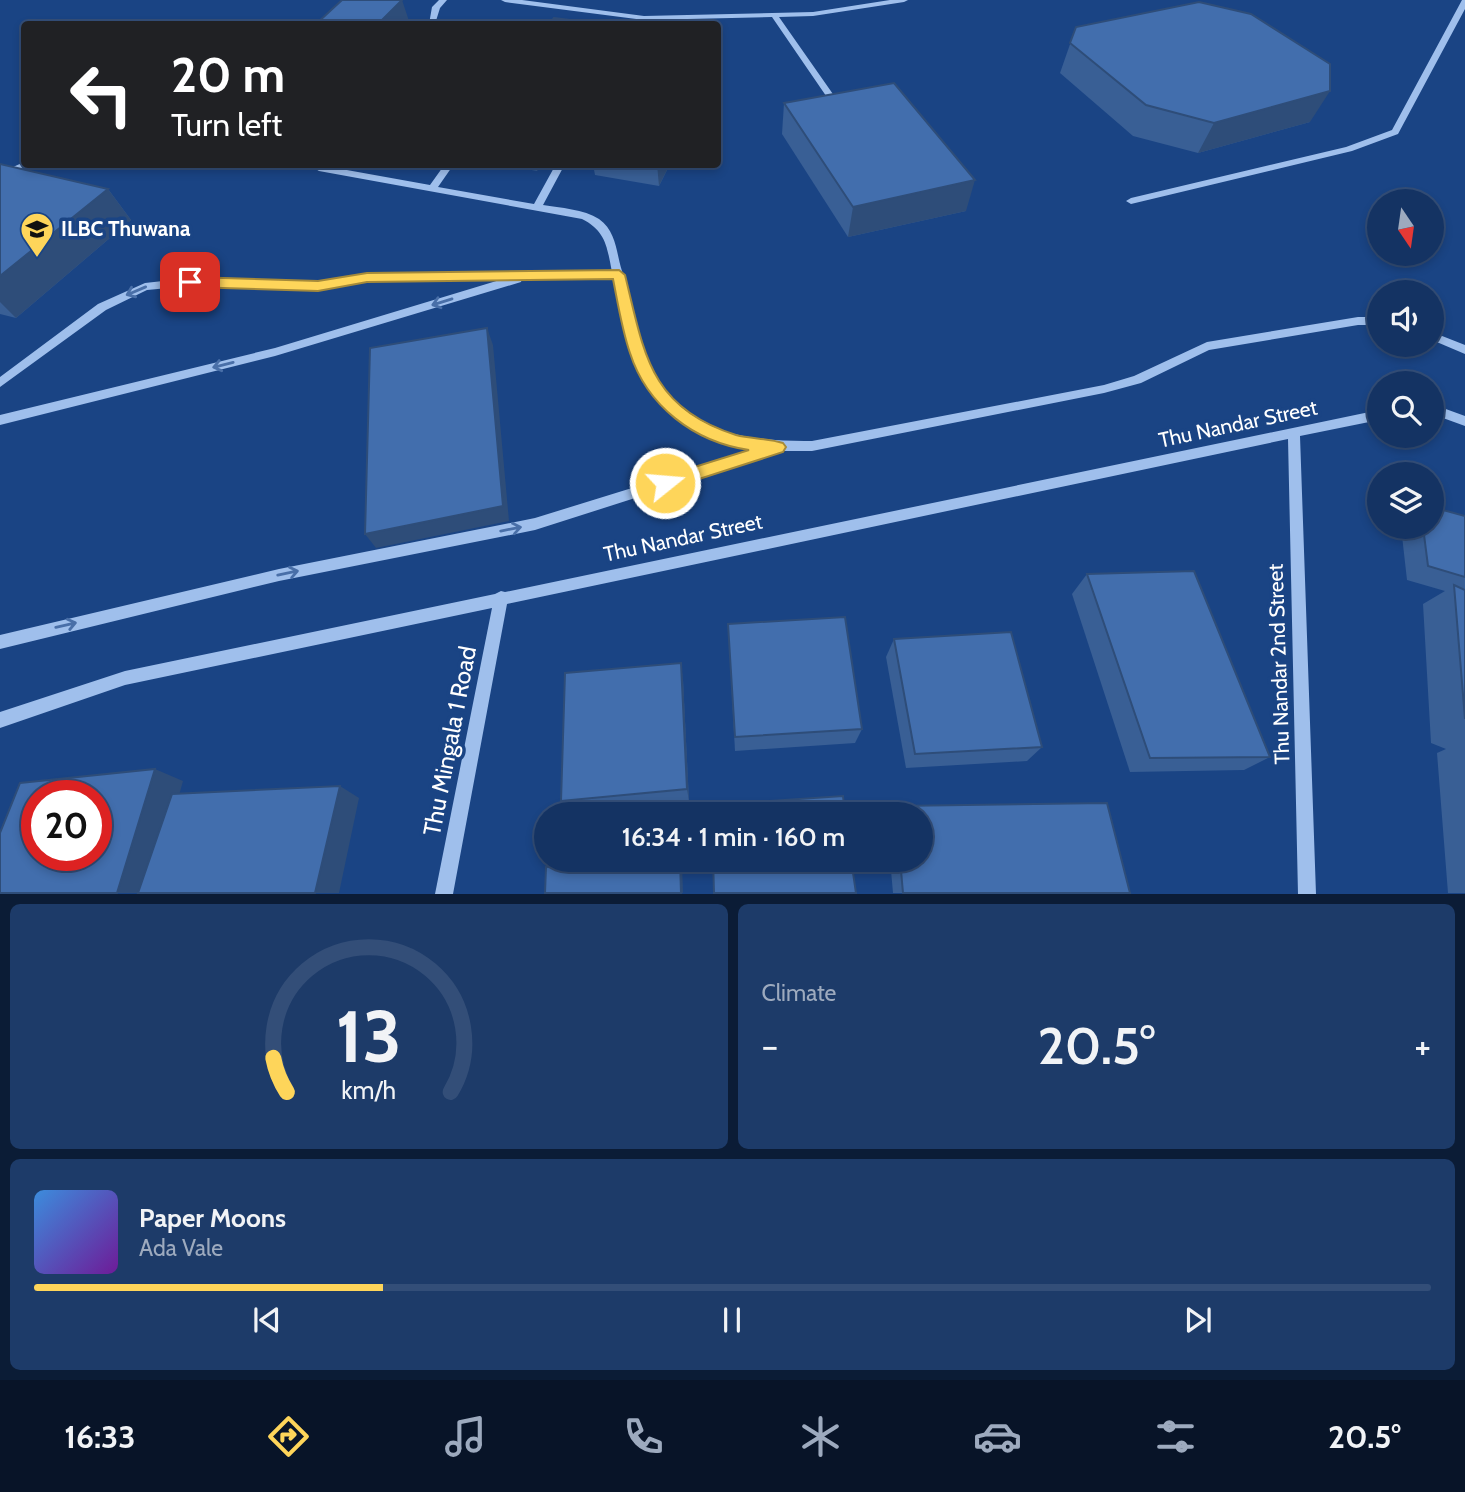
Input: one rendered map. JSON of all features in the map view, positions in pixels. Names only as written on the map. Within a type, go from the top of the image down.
[{"type":"street","points":[[505,0],[642,21],[813,14],[904,0]]},
{"type":"street","points":[[1131,201],[1349,149],[1395,132],[1465,2]]},
{"type":"street","points":[[556,16],[562,8]]},
{"type":"street","points":[[774,15],[846,120]]},
{"type":"street","points":[[0,177],[21,167]]},
{"type":"street","points":[[319,168],[585,216],[597,222],[609,237],[637,354],[657,394],[697,427],[738,442],[778,447],[812,446],[1104,389],[1137,380],[1193,352],[1221,342],[1367,321]]},
{"type":"street","points":[[432,189],[447,168]]},
{"type":"street","points":[[537,207],[559,168]]},
{"type":"street","points":[[0,420],[275,352],[531,275]]},
{"type":"street","points":[[0,383],[102,307],[145,287],[190,282],[318,286],[367,277],[619,275]]},
{"type":"street","points":[[1444,341],[1465,350]]},
{"type":"street","points":[[1444,413],[1465,421]]},
{"type":"street","name":"Thu Nandar Street","points":[[0,720],[125,678],[501,597],[1367,418]]},
{"type":"street","name":"Thu Nandar 2nd Street","points":[[1294,434],[1307,894]]},
{"type":"street","points":[[0,642],[279,575],[534,524],[778,447]]},
{"type":"street","name":"Thu Mingala 1 Road","points":[[444,894],[501,597]]},
{"type":"lane","points":[[433,21],[436,8],[443,0]]},
{"type":"building","points":[[342,0],[402,0],[381,21],[319,21]]},
{"type":"building","points":[[1199,2],[1251,14],[1330,64],[1330,91],[1214,123],[1146,105],[1070,43],[1076,27]]},
{"type":"building","points":[[554,18],[578,21],[552,21]]},
{"type":"building","points":[[894,83],[975,180],[853,207],[784,103]]},
{"type":"building","points":[[0,164],[108,189],[0,276]]},
{"type":"building","points":[[487,328],[503,506],[365,534],[370,348]]},
{"type":"building","points":[[1444,510],[1465,516],[1465,577],[1428,566],[1425,539],[1444,539]]},
{"type":"building","points":[[1194,571],[1270,757],[1150,758],[1087,574]]},
{"type":"building","points":[[1454,585],[1465,590],[1465,719]]},
{"type":"building","points":[[845,617],[862,729],[735,737],[728,624]]},
{"type":"building","points":[[1011,632],[1042,747],[915,754],[894,639]]},
{"type":"building","points":[[681,663],[687,789],[561,801],[565,673]]},
{"type":"building","points":[[155,769],[117,893],[0,893],[0,833],[21,783],[21,871],[112,871],[112,780],[49,780]]},
{"type":"building","points":[[340,786],[315,893],[138,893],[172,794]]},
{"type":"building","points":[[843,796],[844,802],[755,802]]},
{"type":"building","points":[[1107,803],[1130,893],[903,893],[901,872],[933,872],[933,805]]},
{"type":"building","points":[[546,872],[680,872],[681,893],[545,893]]},
{"type":"building","points":[[713,872],[853,872],[856,893],[714,893]]},
{"type":"place","name":"ILBC Thuwana","points":[[37,259]]},
{"type":"route","points":[[190,282],[318,286],[367,277],[619,275],[637,354],[657,394],[697,427],[738,442],[778,447],[665,483]]}]
